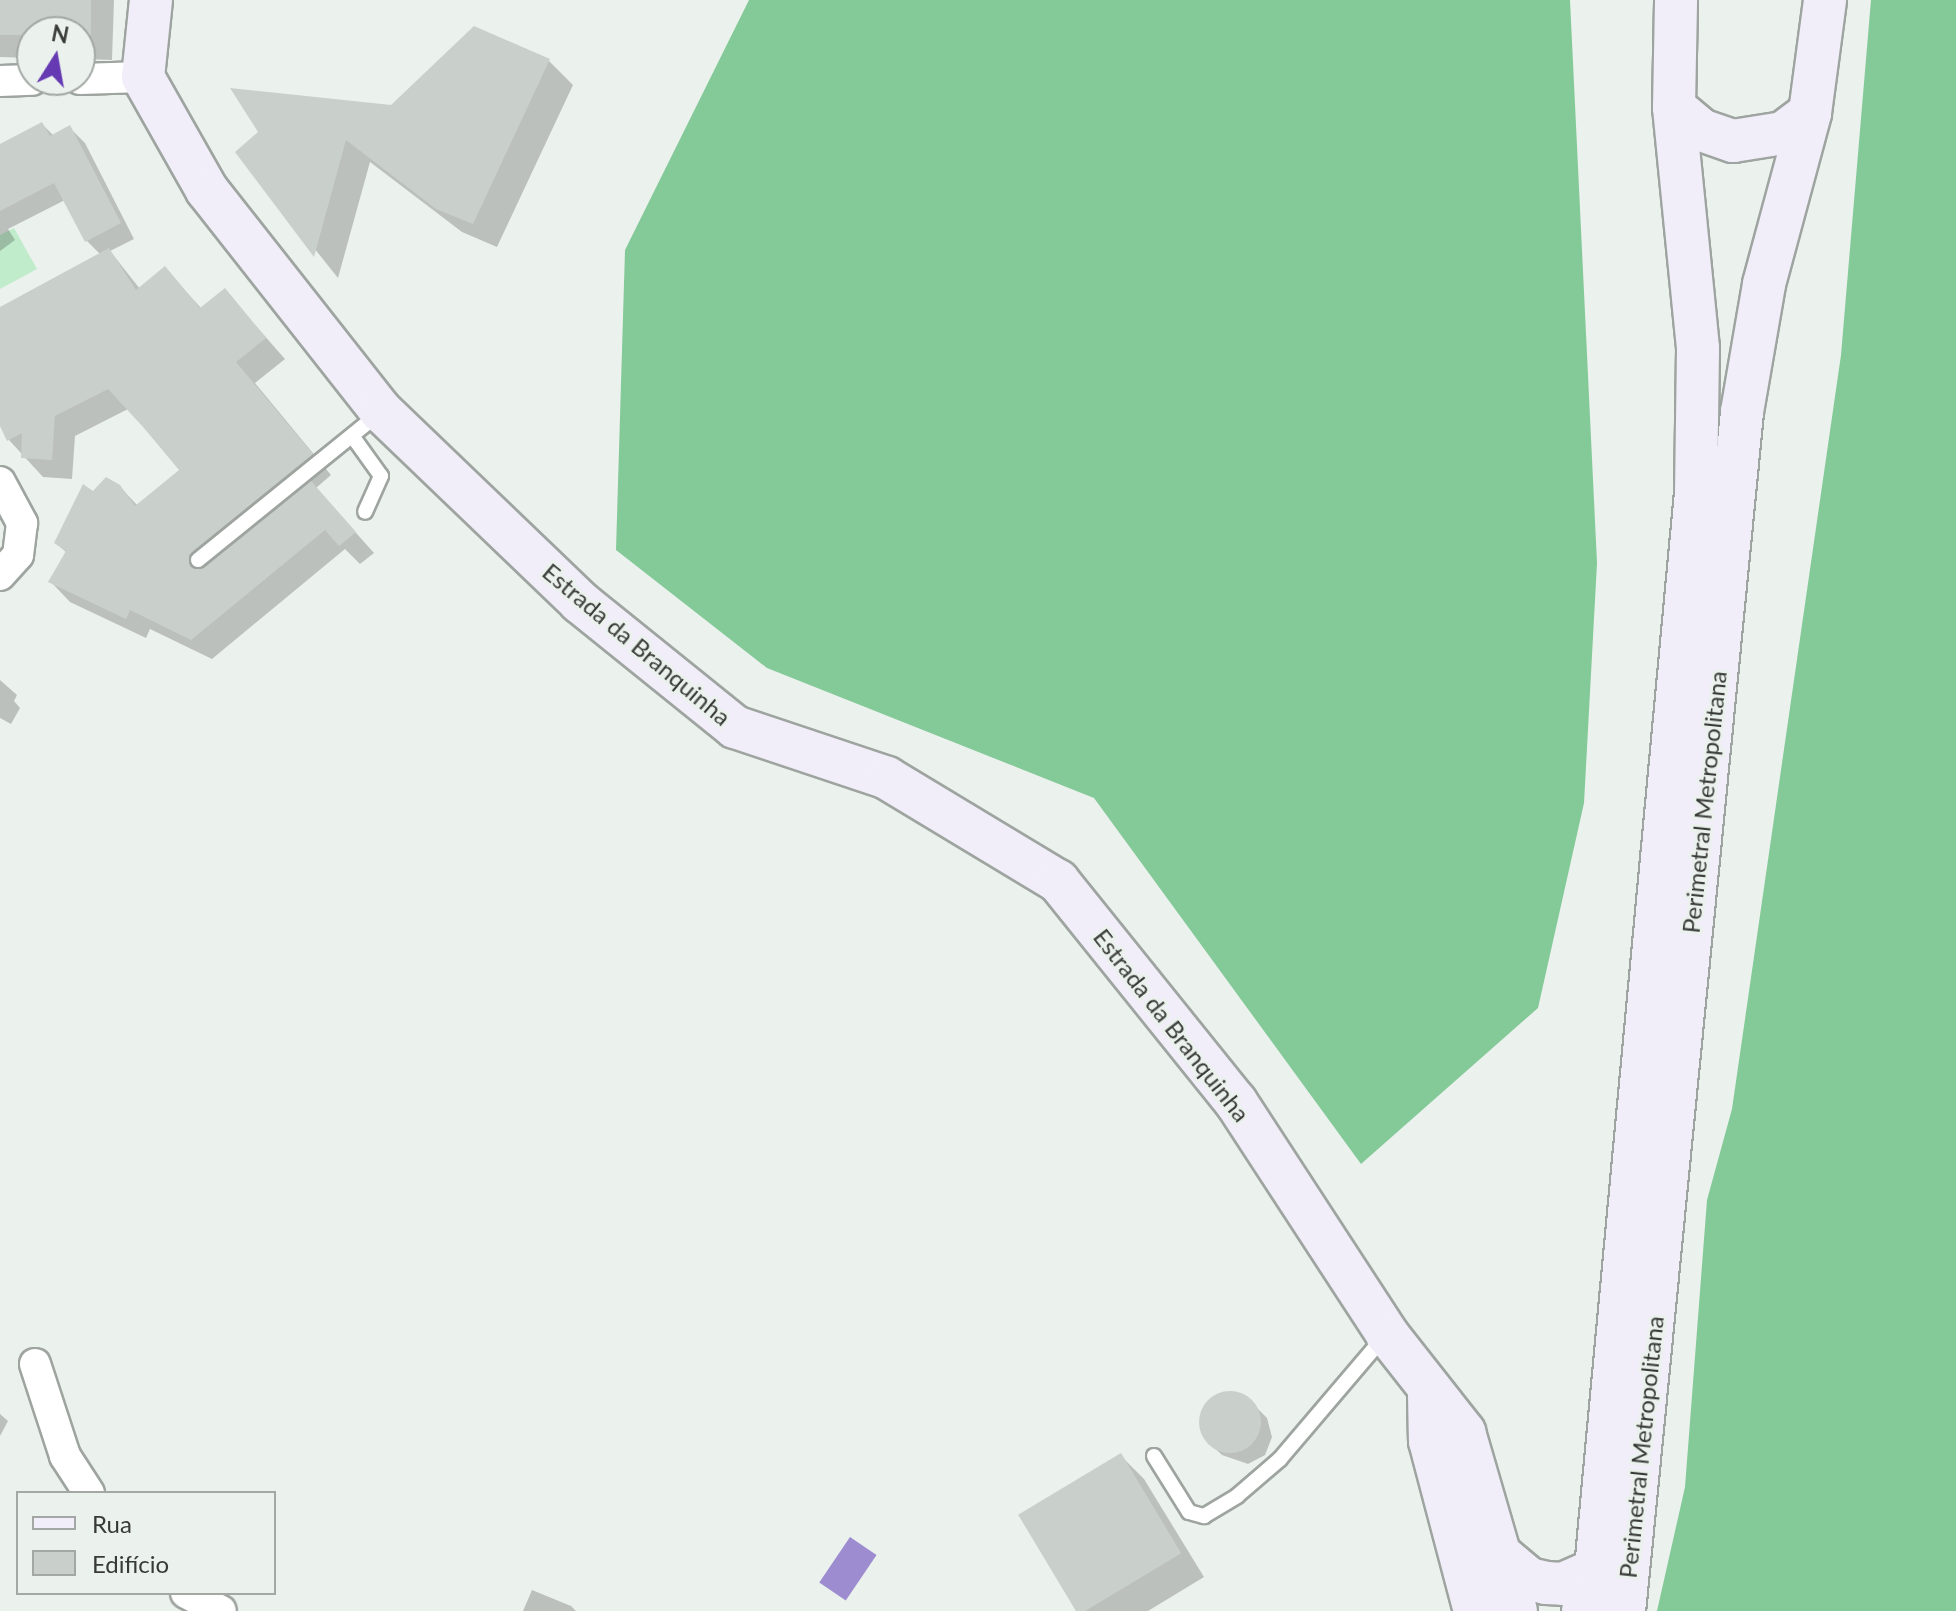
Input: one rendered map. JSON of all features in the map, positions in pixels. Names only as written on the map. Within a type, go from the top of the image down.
[{"type":"main road","points":[[143,77],[151,0]]},
{"type":"main road","name":"Perimetral Metropolitana","points":[[1583,1611],[1596,1569],[1696,493],[1698,348],[1674,107],[1676,0]]},
{"type":"main road","name":"Perimetral Metropolitana","points":[[1624,1611],[1742,412],[1764,284],[1810,113],[1825,0]]},
{"type":"main road","name":"Estrada da Branquinha","points":[[143,77],[207,190],[367,424],[735,727],[887,778],[1058,881],[1236,1102],[1429,1395],[1464,1432],[1516,1611]]},
{"type":"main road","points":[[1674,107],[1701,130],[1733,141],[1783,133],[1810,113]]},
{"type":"main road","points":[[1429,1395],[1430,1441],[1475,1611]]},
{"type":"main road","points":[[1502,1556],[1529,1579],[1546,1583],[1563,1584],[1596,1569]]},
{"type":"street","points":[[96,78],[143,77]]},
{"type":"street","points":[[0,482],[22,523],[18,555],[0,575]]},
{"type":"street","points":[[35,1364],[65,1456],[88,1491]]},
{"type":"street","points":[[190,1595],[221,1611]]},
{"type":"lane","points":[[198,560],[367,424],[381,476],[365,512]]},
{"type":"lane","points":[[1154,1456],[1189,1512],[1204,1516],[1237,1496],[1280,1459],[1387,1334]]},
{"type":"green space","points":[[749,0],[1570,0],[1597,563],[1584,803],[1538,1008],[1361,1164],[1094,798],[767,668],[616,550],[625,250]]},
{"type":"green space","points":[[1871,0],[1956,0],[1956,1611],[1657,1611],[1685,1487],[1707,1200],[1732,1109],[1841,355]]},
{"type":"green space","points":[[14,228],[37,269],[0,289],[0,235]]},
{"type":"shaded area","points":[[850,1537],[877,1555],[846,1600],[819,1583]]},
{"type":"building","points":[[0,0],[91,0],[91,16],[16,16],[16,35],[0,35]]},
{"type":"building","points":[[474,26],[550,59],[473,224],[436,209],[346,140],[314,257],[235,152],[258,132],[230,88],[391,105]]},
{"type":"building","points":[[42,122],[50,136],[70,125],[121,223],[85,242],[54,183],[0,211],[0,144]]},
{"type":"building","points":[[109,248],[136,290],[165,266],[200,308],[225,288],[266,338],[236,362],[313,454],[192,552],[191,567],[204,568],[311,481],[356,532],[339,546],[325,530],[191,640],[130,610],[126,619],[48,582],[66,551],[54,543],[83,484],[93,491],[106,477],[120,485],[135,506],[179,470],[144,428],[108,389],[55,416],[52,460],[21,458],[22,433],[7,441],[0,426],[0,307]]},
{"type":"building","points":[[1230,1391],[1242,1393],[1252,1400],[1259,1410],[1259,1434],[1252,1444],[1242,1451],[1230,1453],[1218,1451],[1208,1444],[1201,1434],[1199,1422],[1201,1410],[1208,1400],[1218,1393]]},
{"type":"building","points":[[1121,1453],[1181,1553],[1085,1611],[1076,1611],[1018,1515]]}]
